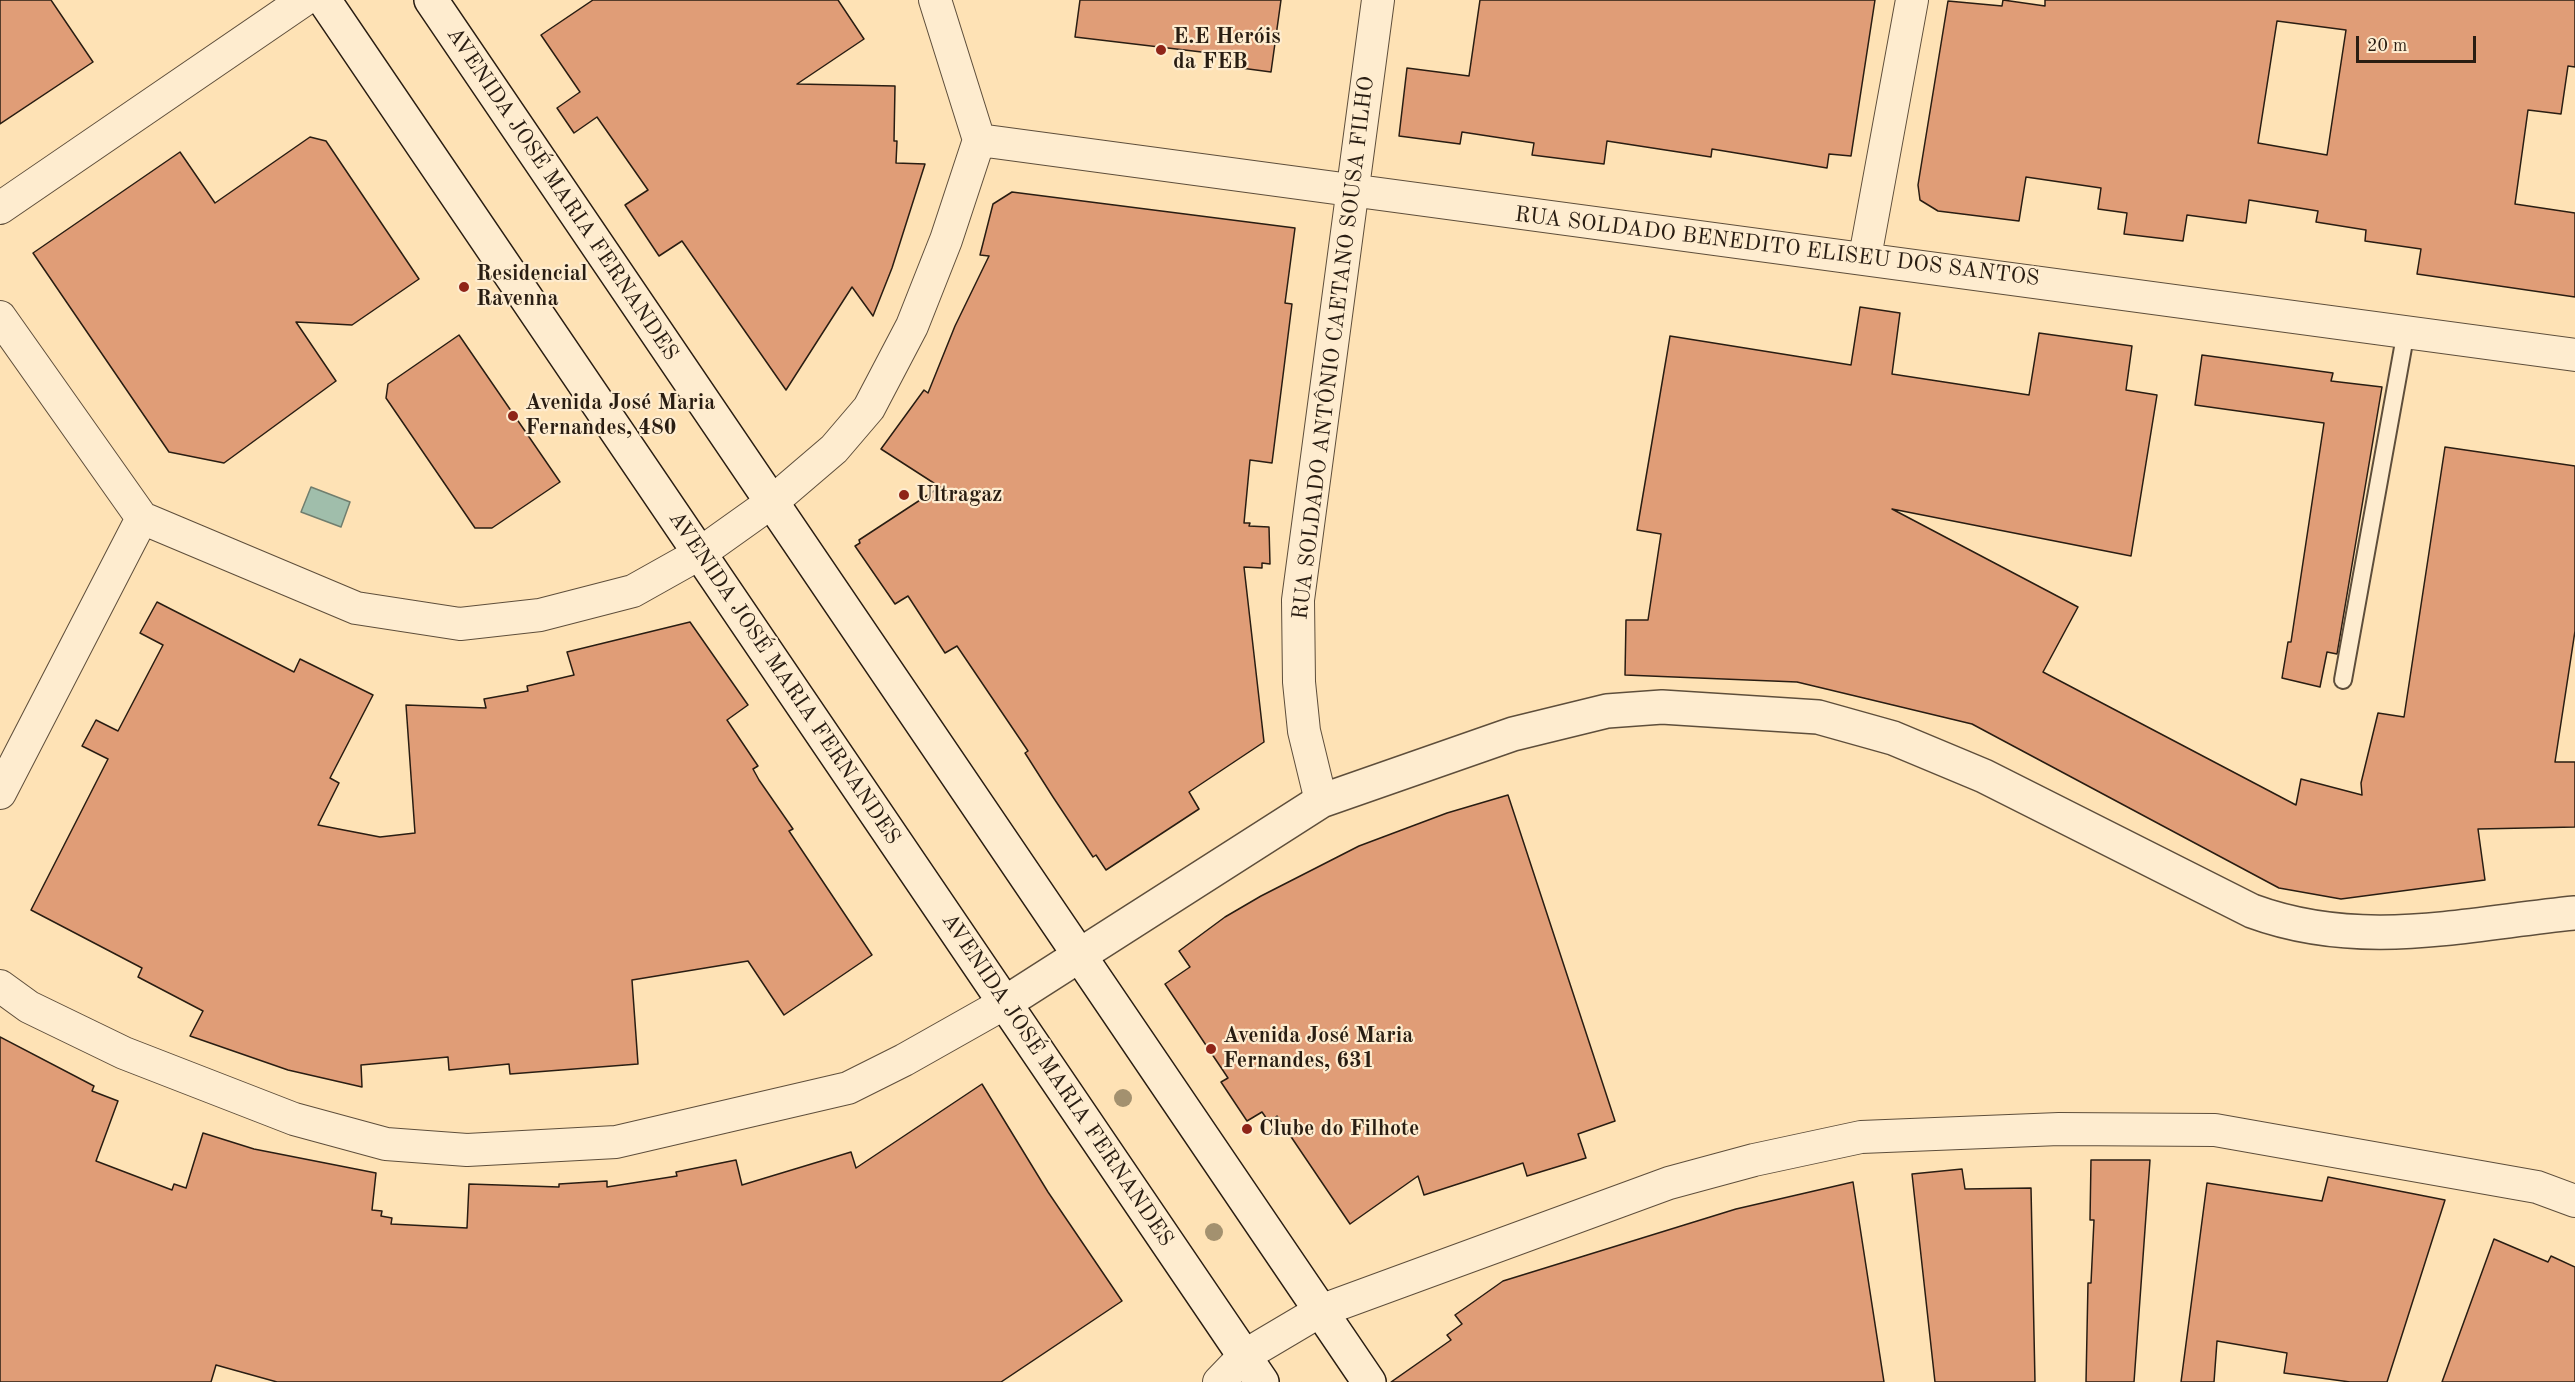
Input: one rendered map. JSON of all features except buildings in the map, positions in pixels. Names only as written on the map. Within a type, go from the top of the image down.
[{"type":"main road","name":"AVENIDA JOSÉ MARIA FERNANDES","points":[[324,0],[1262,1382]]},
{"type":"main road","name":"AVENIDA JOSÉ MARIA FERNANDES","points":[[431,0],[1369,1382]]},
{"type":"main road","points":[[1005,1004],[1321,801],[1513,734],[1607,711],[1662,707],[1709,708],[1818,717],[1893,738],[1984,776],[2252,911],[2287,924],[2382,934],[2443,930],[2575,913]]},
{"type":"street","points":[[0,208],[304,0]]},
{"type":"street","points":[[0,317],[142,518],[356,608],[460,624],[540,615],[633,591],[699,554],[772,502],[834,449],[869,408],[912,326],[946,240],[979,140],[935,0]]},
{"type":"street","name":"RUA SOLDADO ANTÔNIO CAETANO SOUSA FILHO","points":[[1321,801],[1304,731],[1299,682],[1298,600],[1378,0]]},
{"type":"street","points":[[1865,257],[1912,0]]},
{"type":"street","name":"RUA SOLDADO BENEDITO ELISEU DOS SANTOS","points":[[979,140],[1353,193],[1865,257],[2575,355]]},
{"type":"street","points":[[0,793],[142,518]]},
{"type":"street","points":[[0,986],[29,1007],[124,1053],[294,1119],[386,1144],[467,1150],[616,1142],[849,1088],[1005,1004]]},
{"type":"street","points":[[1218,1382],[1244,1356],[1320,1311],[1669,1183],[1754,1160],[1861,1137],[2059,1129],[2215,1130],[2536,1187],[2575,1201]]},
{"type":"lane","points":[[2343,680],[2406,331]]},
{"type":"shaded area","points":[[311,487],[350,502],[341,527],[301,512]]},
{"type":"place","name":"E.E Heróis da FEB","points":[[1161,50]]},
{"type":"place","name":"Residencial Ravenna","points":[[464,287]]},
{"type":"place","name":"Avenida José Maria Fernandes, 480","points":[[513,416]]},
{"type":"place","name":"Ultragaz","points":[[904,495]]},
{"type":"place","name":"Avenida José Maria Fernandes, 631","points":[[1211,1049]]},
{"type":"place","name":"Clube do Filhote","points":[[1247,1129]]}]
